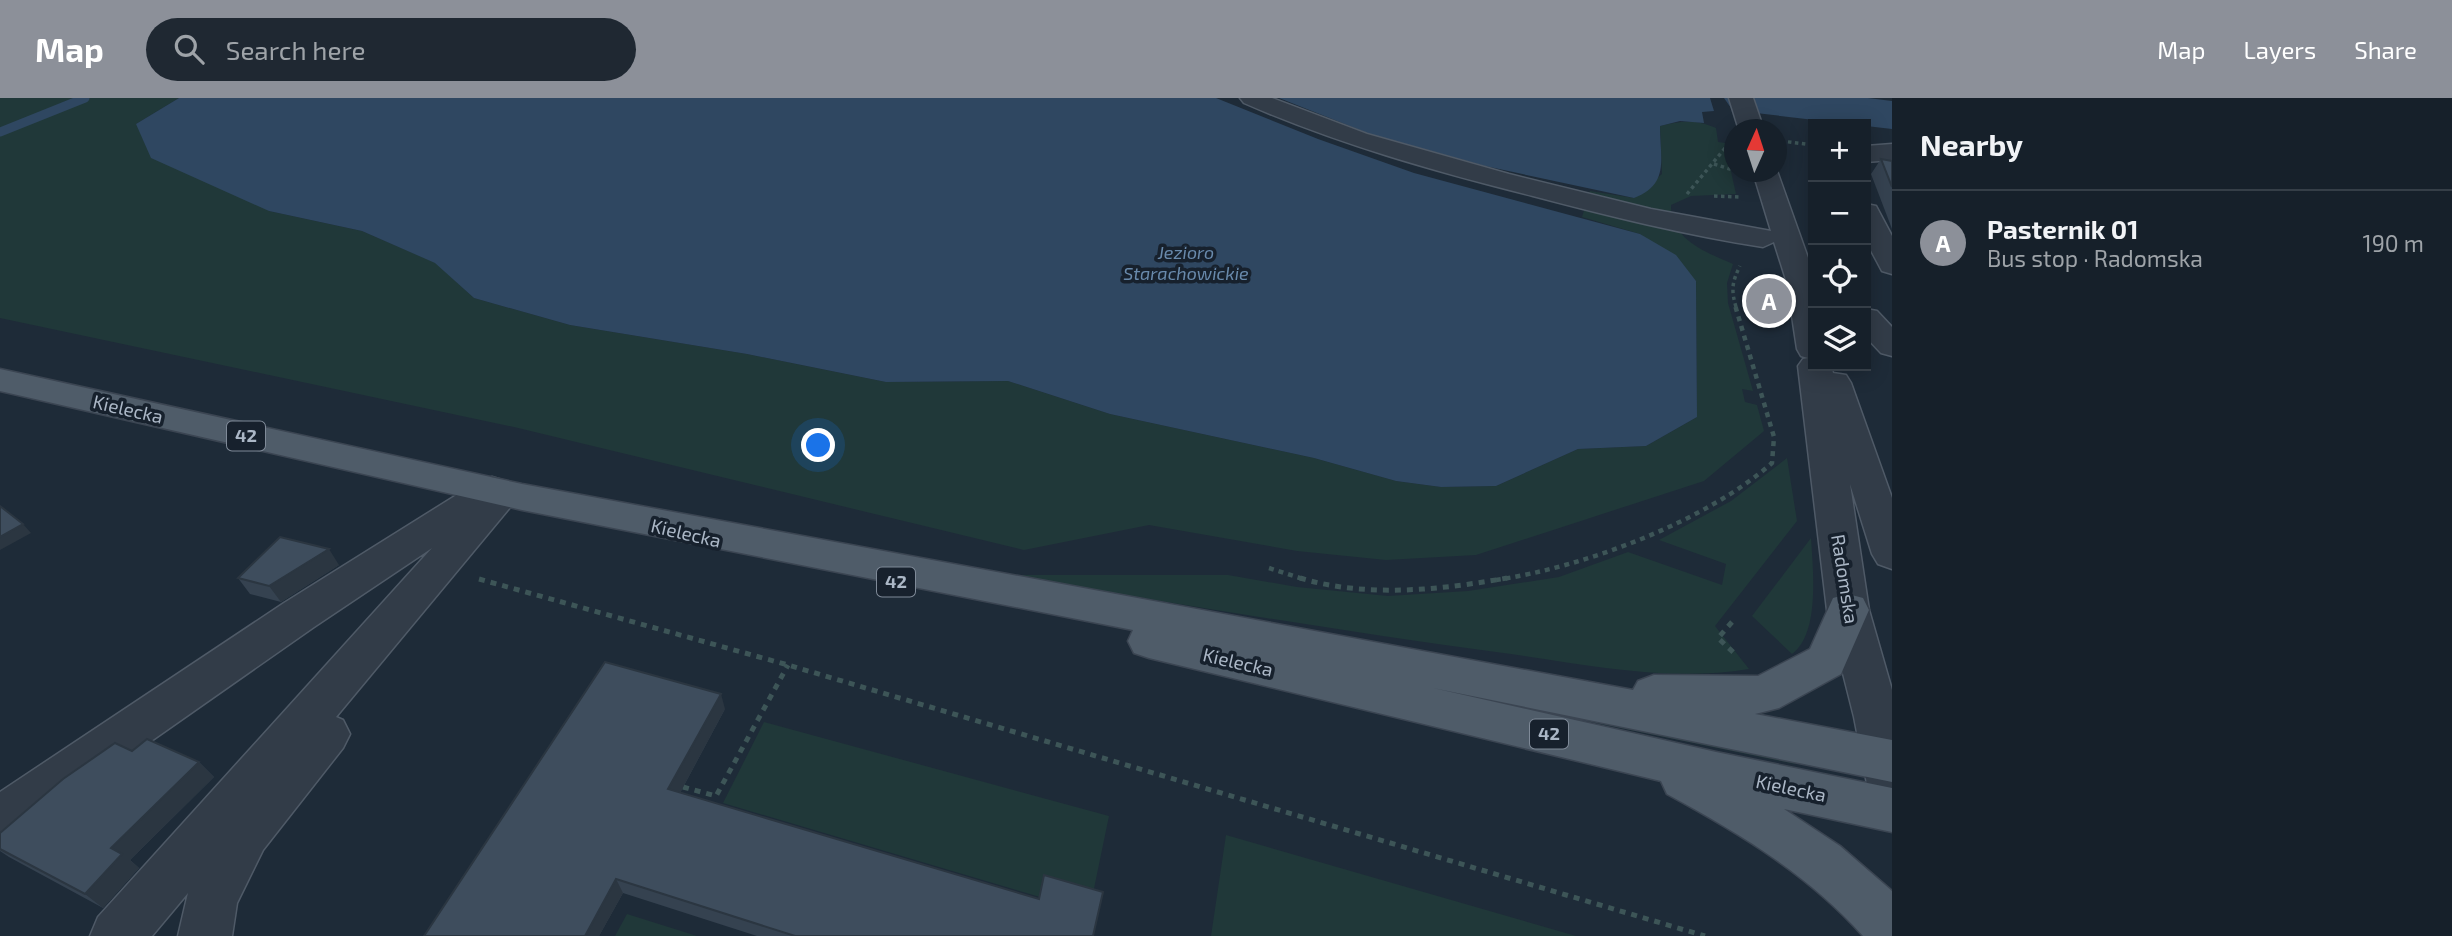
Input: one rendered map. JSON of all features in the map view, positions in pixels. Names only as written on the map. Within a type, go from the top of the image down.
[{"type":"main road","name":"Kielecka","points":[[0,380],[506,493],[1486,680],[1889,770]]},
{"type":"main road","name":"Kielecka","points":[[585,509],[1625,752],[1892,810]]},
{"type":"main road","points":[[1486,680],[1681,696],[1763,695],[1826,661],[1848,610]]},
{"type":"main road","points":[[1625,752],[1751,813],[1833,873],[1874,908],[1892,929]]},
{"type":"street","points":[[1252,98],[1312,125],[1410,157],[1614,209],[1753,236]]},
{"type":"street","points":[[1871,154],[1892,152]]},
{"type":"street","points":[[1770,182],[1807,284],[1809,308]]},
{"type":"street","points":[[1871,222],[1892,265]]},
{"type":"street","points":[[1871,323],[1892,346]]},
{"type":"street","name":"Radomska","points":[[1816,371],[1848,610],[1889,770]]},
{"type":"street","points":[[1829,371],[1892,554]]},
{"type":"street","points":[[205,936],[211,900],[245,834],[459,573],[506,493]]},
{"type":"street","points":[[0,819],[299,615],[506,493]]},
{"type":"street","points":[[117,936],[506,493]]},
{"type":"path","points":[[1787,141],[1808,144]]},
{"type":"path","points":[[1724,150],[1686,196],[1753,236]]},
{"type":"path","points":[[1714,164],[1724,167]]},
{"type":"path","points":[[1269,568],[1332,586],[1392,590],[1467,585],[1550,571],[1620,548],[1683,520],[1760,474],[1772,463],[1774,438],[1731,291],[1737,270],[1755,248],[1739,184]]},
{"type":"path","points":[[459,573],[788,665],[1705,936]]},
{"type":"path","points":[[1732,622],[1718,638],[1738,656]]},
{"type":"path","points":[[683,787],[716,796],[788,665]]},
{"type":"green space","points":[[0,98],[179,98],[136,124],[269,211],[362,231],[436,263],[474,298],[570,325],[747,354],[886,382],[1008,381],[1110,414],[1314,458],[1396,481],[1441,487],[1496,486],[1578,449],[1646,446],[1697,417],[1696,281],[1640,234],[1582,217],[1590,191],[1634,198],[1662,174],[1660,126],[1695,122],[1716,128],[1718,142],[1724,143],[1724,182],[1733,182],[1736,194],[1691,196],[1671,205],[1672,217],[1676,227],[1692,243],[1733,264],[1727,283],[1728,303],[1753,391],[1742,389],[1745,402],[1757,405],[1764,431],[1704,481],[1476,555],[1386,560],[1297,551],[1149,525],[1024,550],[514,427],[0,318]]},
{"type":"green space","points":[[1787,458],[1797,521],[1715,626],[1749,669],[1686,674],[1622,670],[1310,625],[999,575],[1228,575],[1297,587],[1388,596],[1468,591],[1559,577],[1628,552],[1722,585],[1726,564],[1659,540],[1731,501]]},
{"type":"green space","points":[[1811,538],[1811,617],[1801,645],[1792,654],[1752,616]]},
{"type":"green space","points":[[1399,682],[1790,754],[1795,764]]},
{"type":"green space","points":[[764,722],[1109,816],[1091,903],[1040,897],[723,803]]},
{"type":"green space","points":[[1226,835],[1576,936],[1211,936]]},
{"type":"green space","points":[[627,914],[697,936],[615,936]]},
{"type":"water","name":"Jezioro Starachowickie","points":[[179,98],[1216,98],[1318,139],[1414,173],[1640,234],[1676,255],[1696,281],[1697,417],[1646,446],[1578,449],[1496,486],[1441,487],[1396,481],[1314,458],[1110,414],[1008,381],[886,382],[747,354],[570,325],[474,298],[435,263],[362,231],[269,211],[151,158],[136,124]]},
{"type":"water","points":[[1279,98],[1710,98],[1714,111],[1702,112],[1704,123],[1680,121],[1660,126],[1661,160],[1658,178],[1645,192],[1634,198],[1485,166],[1370,134]]},
{"type":"building","points":[[1881,159],[1892,161],[1892,187]]},
{"type":"building","points":[[0,506],[23,524],[0,537]]},
{"type":"building","points":[[280,537],[329,549],[269,586],[238,578]]},
{"type":"building","points":[[605,662],[721,694],[668,789],[1039,899],[1044,875],[1103,892],[1093,936],[795,936],[616,879],[585,936],[424,936]]},
{"type":"building","points":[[147,739],[199,762],[111,848],[122,854],[85,894],[0,849],[0,833],[63,779],[115,743],[132,751]]},
{"type":"waterway","points":[[0,132],[85,98]]},
{"type":"waterway","points":[[1747,98],[1892,115]]},
{"type":"place","name":"Pasternik 01","points":[[1769,301]]}]
